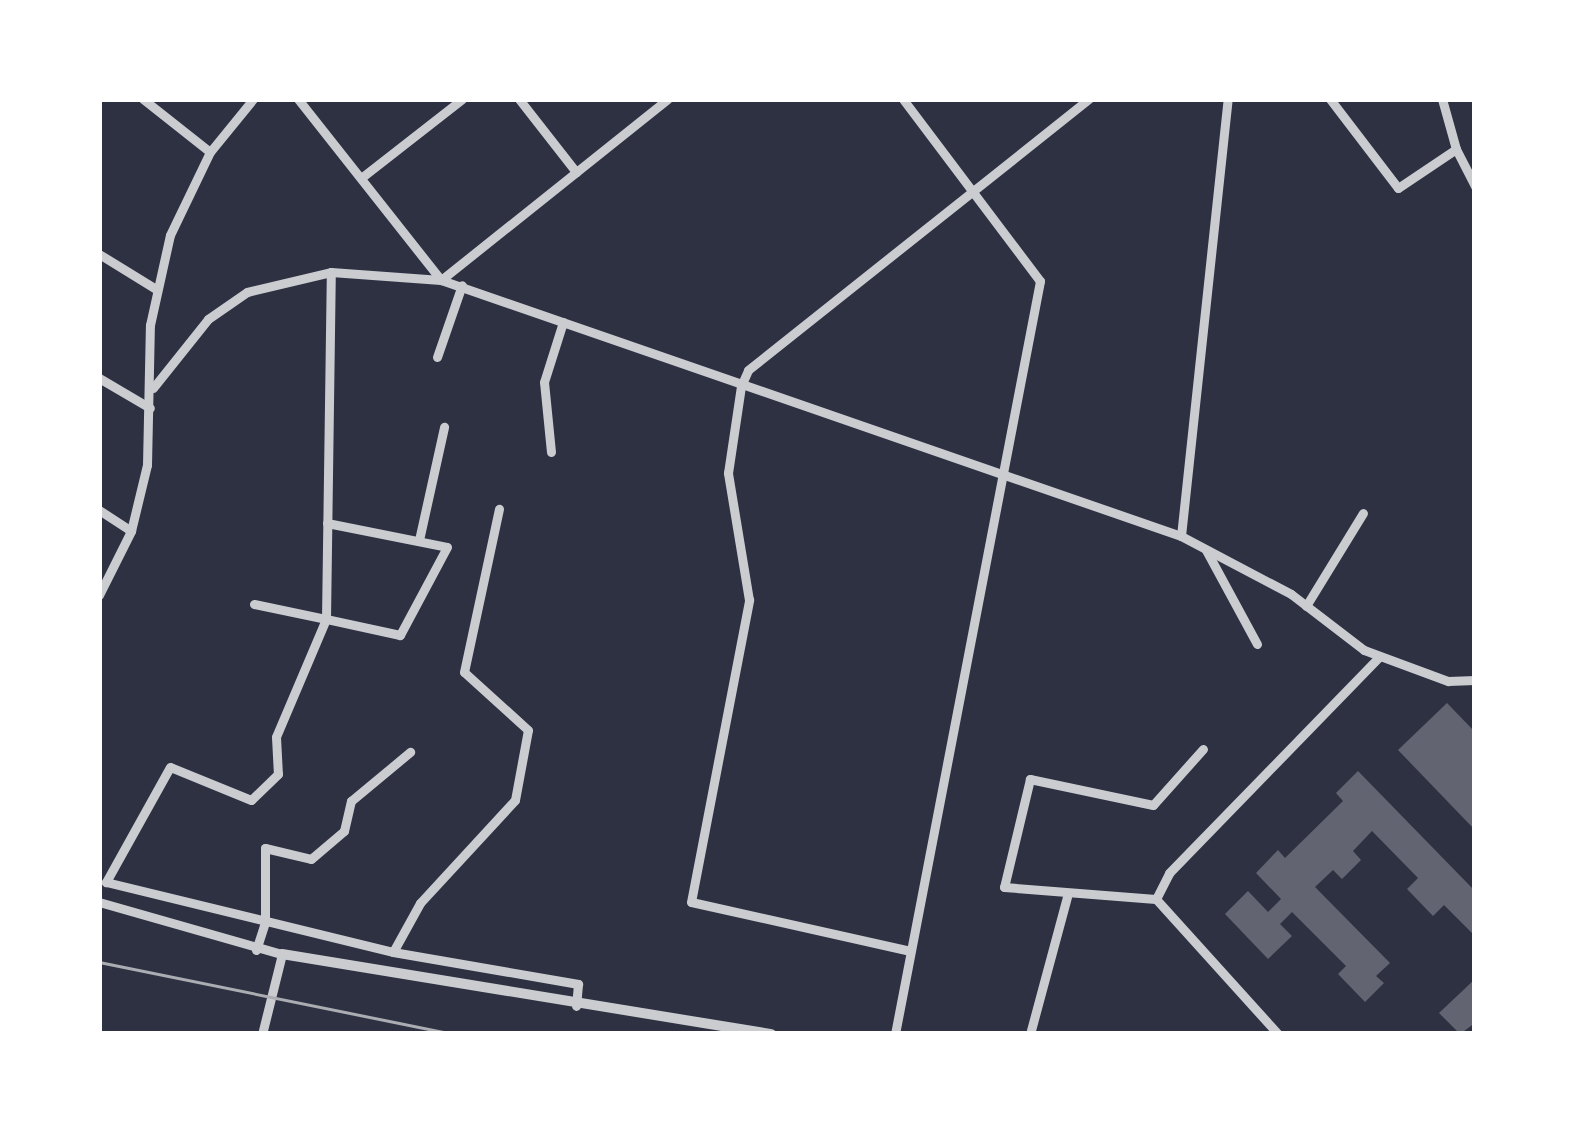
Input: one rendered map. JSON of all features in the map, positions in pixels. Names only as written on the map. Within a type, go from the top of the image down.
[{"type":"street","points":[[142,99],[210,152]]},
{"type":"street","points":[[99,595],[130,531],[153,388],[156,289],[170,235],[210,152],[253,99]]},
{"type":"street","points":[[298,99],[441,280]]},
{"type":"street","points":[[362,178],[462,99]]},
{"type":"street","points":[[519,99],[576,172]]},
{"type":"street","points":[[441,280],[668,99]]},
{"type":"street","points":[[895,1034],[906,950],[1040,281],[903,99]]},
{"type":"street","points":[[906,950],[691,902],[749,600],[728,473],[741,386],[748,370],[1089,99]]},
{"type":"street","points":[[1181,536],[1228,99]]},
{"type":"street","points":[[1330,99],[1398,188],[1456,149]]},
{"type":"street","points":[[1442,99],[1456,149],[1475,186]]},
{"type":"street","points":[[99,254],[156,289]]},
{"type":"street","points":[[153,388],[208,320],[247,292],[331,272],[441,280],[741,386],[1003,469],[1181,536],[1306,606],[1379,657],[1448,681],[1475,680]]},
{"type":"street","points":[[331,272],[326,619],[276,737],[278,774],[251,800],[170,767],[106,882],[393,952],[578,983],[576,1006]]},
{"type":"street","points":[[437,357],[462,285]]},
{"type":"street","points":[[551,452],[544,382],[563,322]]},
{"type":"street","points":[[99,377],[150,409]]},
{"type":"street","points":[[419,540],[445,427]]},
{"type":"street","points":[[393,952],[420,903],[515,800],[528,730],[464,672],[500,509]]},
{"type":"street","points":[[99,510],[130,531]]},
{"type":"street","points":[[1306,606],[1363,513]]},
{"type":"street","points":[[254,604],[400,635],[447,547],[327,523]]},
{"type":"street","points":[[1206,550],[1257,644]]},
{"type":"street","points":[[1156,899],[1168,873],[1379,657]]},
{"type":"street","points":[[1203,749],[1153,805],[1030,779],[1004,887],[1156,899],[1278,1034]]},
{"type":"street","points":[[256,950],[266,923],[265,848],[311,859],[344,832],[351,801],[410,752]]},
{"type":"street","points":[[1030,1034],[1068,893]]},
{"type":"street","points":[[99,902],[256,950],[576,1006],[772,1034]]},
{"type":"street","points":[[262,1034],[282,954]]},
{"type":"building","points":[[1447,703],[1475,732],[1475,830],[1398,750]]},
{"type":"building","points":[[1358,771],[1475,891],[1475,936],[1444,905],[1433,916],[1407,889],[1418,878],[1372,831],[1353,851],[1361,860],[1342,879],[1333,870],[1315,887],[1390,963],[1376,976],[1384,983],[1365,1002],[1338,974],[1346,966],[1292,912],[1280,924],[1292,936],[1268,959],[1225,914],[1248,891],[1268,912],[1281,899],[1256,873],[1278,850],[1285,858],[1343,801],[1336,793]]},
{"type":"building","points":[[1475,979],[1475,1023],[1460,1034],[1439,1013]]},
{"type":"tram line","points":[[99,962],[452,1034]]}]
